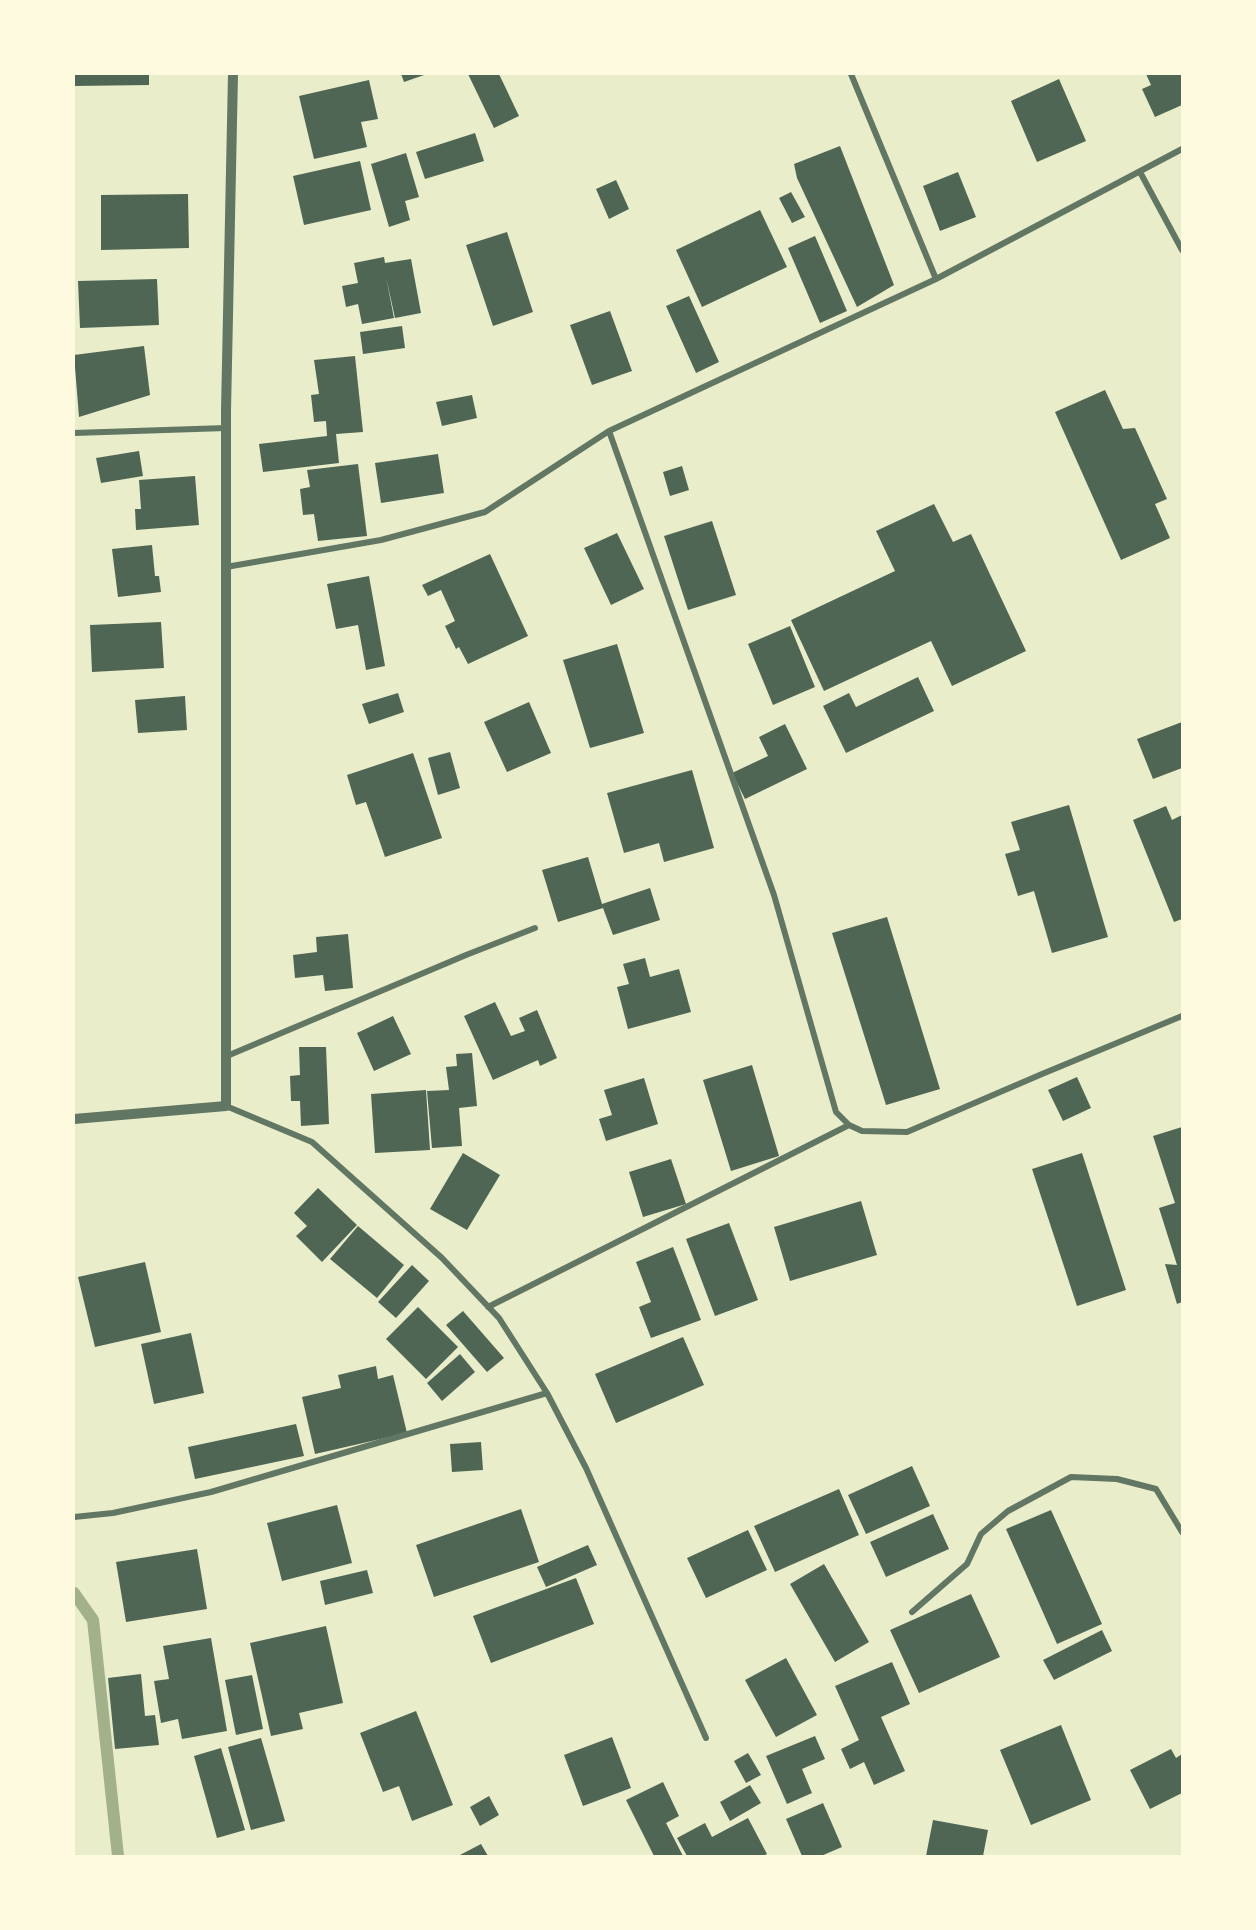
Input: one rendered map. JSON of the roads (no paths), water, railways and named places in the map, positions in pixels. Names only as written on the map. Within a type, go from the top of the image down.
[{"type":"street","points":[[226,1106],[225,567],[233,74]]},
{"type":"street","points":[[851,74],[936,279]]},
{"type":"street","points":[[225,567],[381,540],[485,512],[609,431],[936,279],[1182,149]]},
{"type":"street","points":[[1140,172],[1182,250]]},
{"type":"street","points":[[74,433],[226,428]]},
{"type":"street","points":[[609,431],[774,895],[836,1112],[849,1125],[862,1131],[907,1132],[1182,1016]]},
{"type":"street","points":[[227,1056],[535,928]]},
{"type":"street","points":[[74,1119],[226,1106],[312,1142],[442,1258],[499,1318],[547,1393],[586,1468],[706,1737]]},
{"type":"street","points":[[488,1307],[849,1125]]},
{"type":"street","points":[[74,1517],[113,1513],[211,1492],[547,1393]]},
{"type":"street","points":[[912,1612],[967,1564],[981,1534],[1008,1511],[1071,1477],[1117,1479],[1156,1489],[1182,1532]]},
{"type":"waterway","points":[[74,1593],[93,1620],[118,1856]]}]
